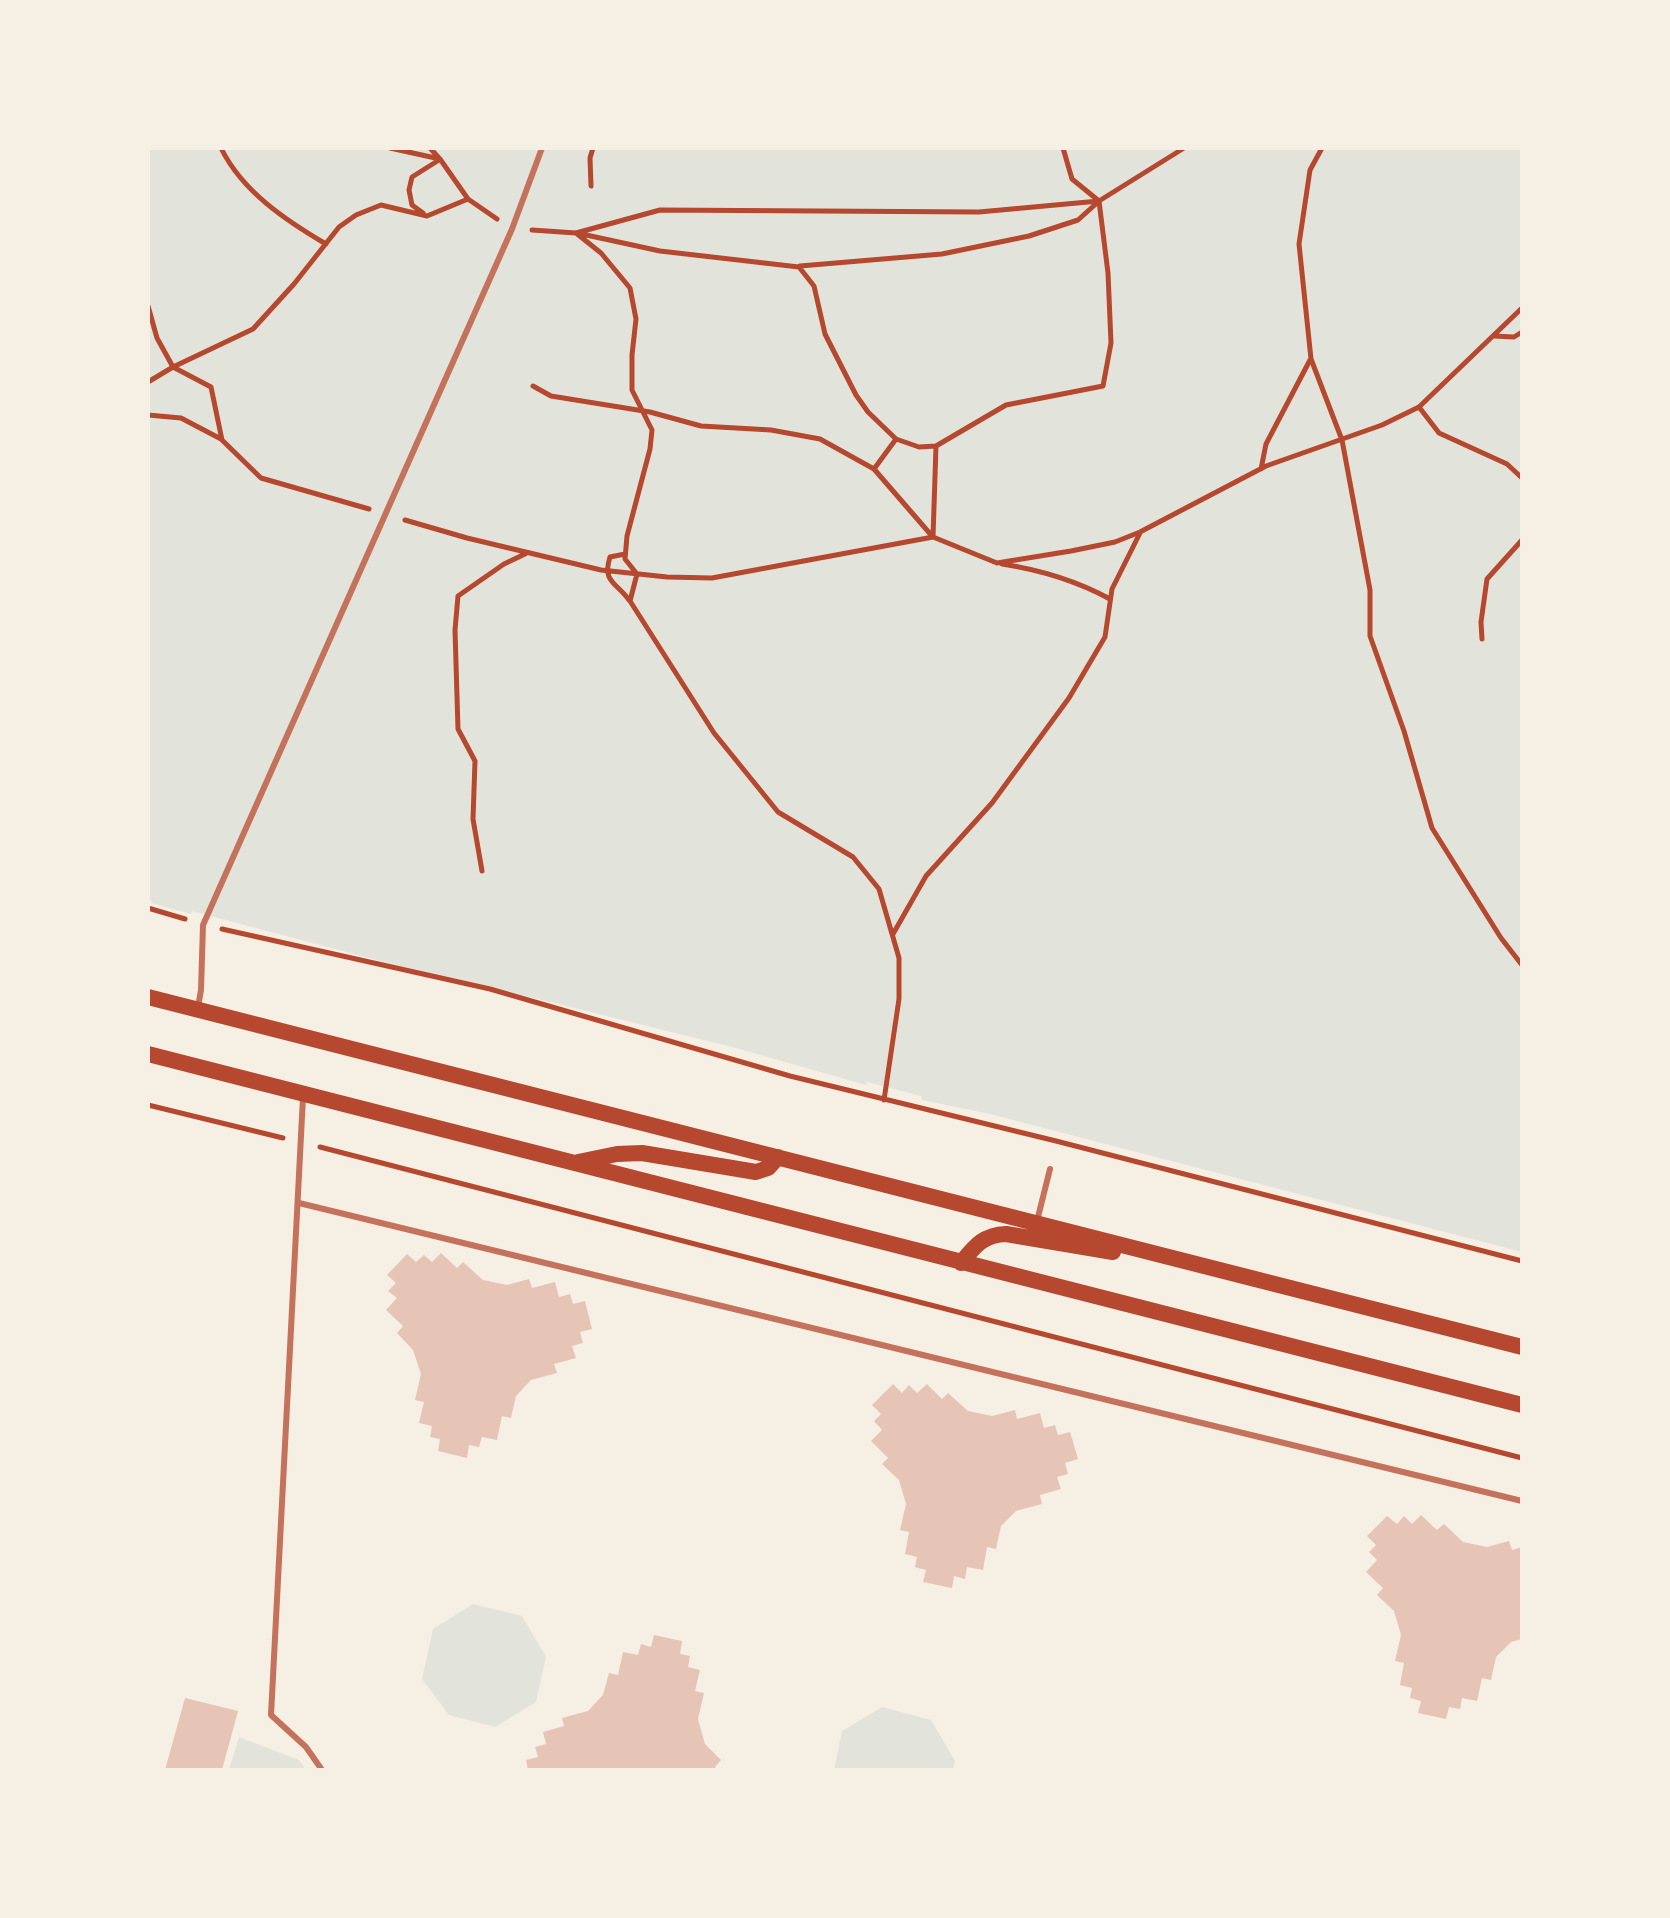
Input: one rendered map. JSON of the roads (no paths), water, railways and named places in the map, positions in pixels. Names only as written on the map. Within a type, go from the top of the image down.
[{"type":"main road","points":[[148,997],[1522,1347]]},
{"type":"main road","points":[[148,1054],[1522,1405]]},
{"type":"main road","points":[[573,1163],[617,1154],[642,1153],[756,1172],[768,1168],[778,1157]]},
{"type":"main road","points":[[961,1263],[989,1235],[1097,1251],[1142,1251]]},
{"type":"lane","points":[[197,1010],[201,990],[203,925],[512,229],[542,148]]},
{"type":"lane","points":[[303,1094],[271,1715],[306,1747],[322,1770]]},
{"type":"lane","points":[[1036,1224],[1050,1169]]},
{"type":"lane","points":[[299,1203],[1522,1501]]}]
